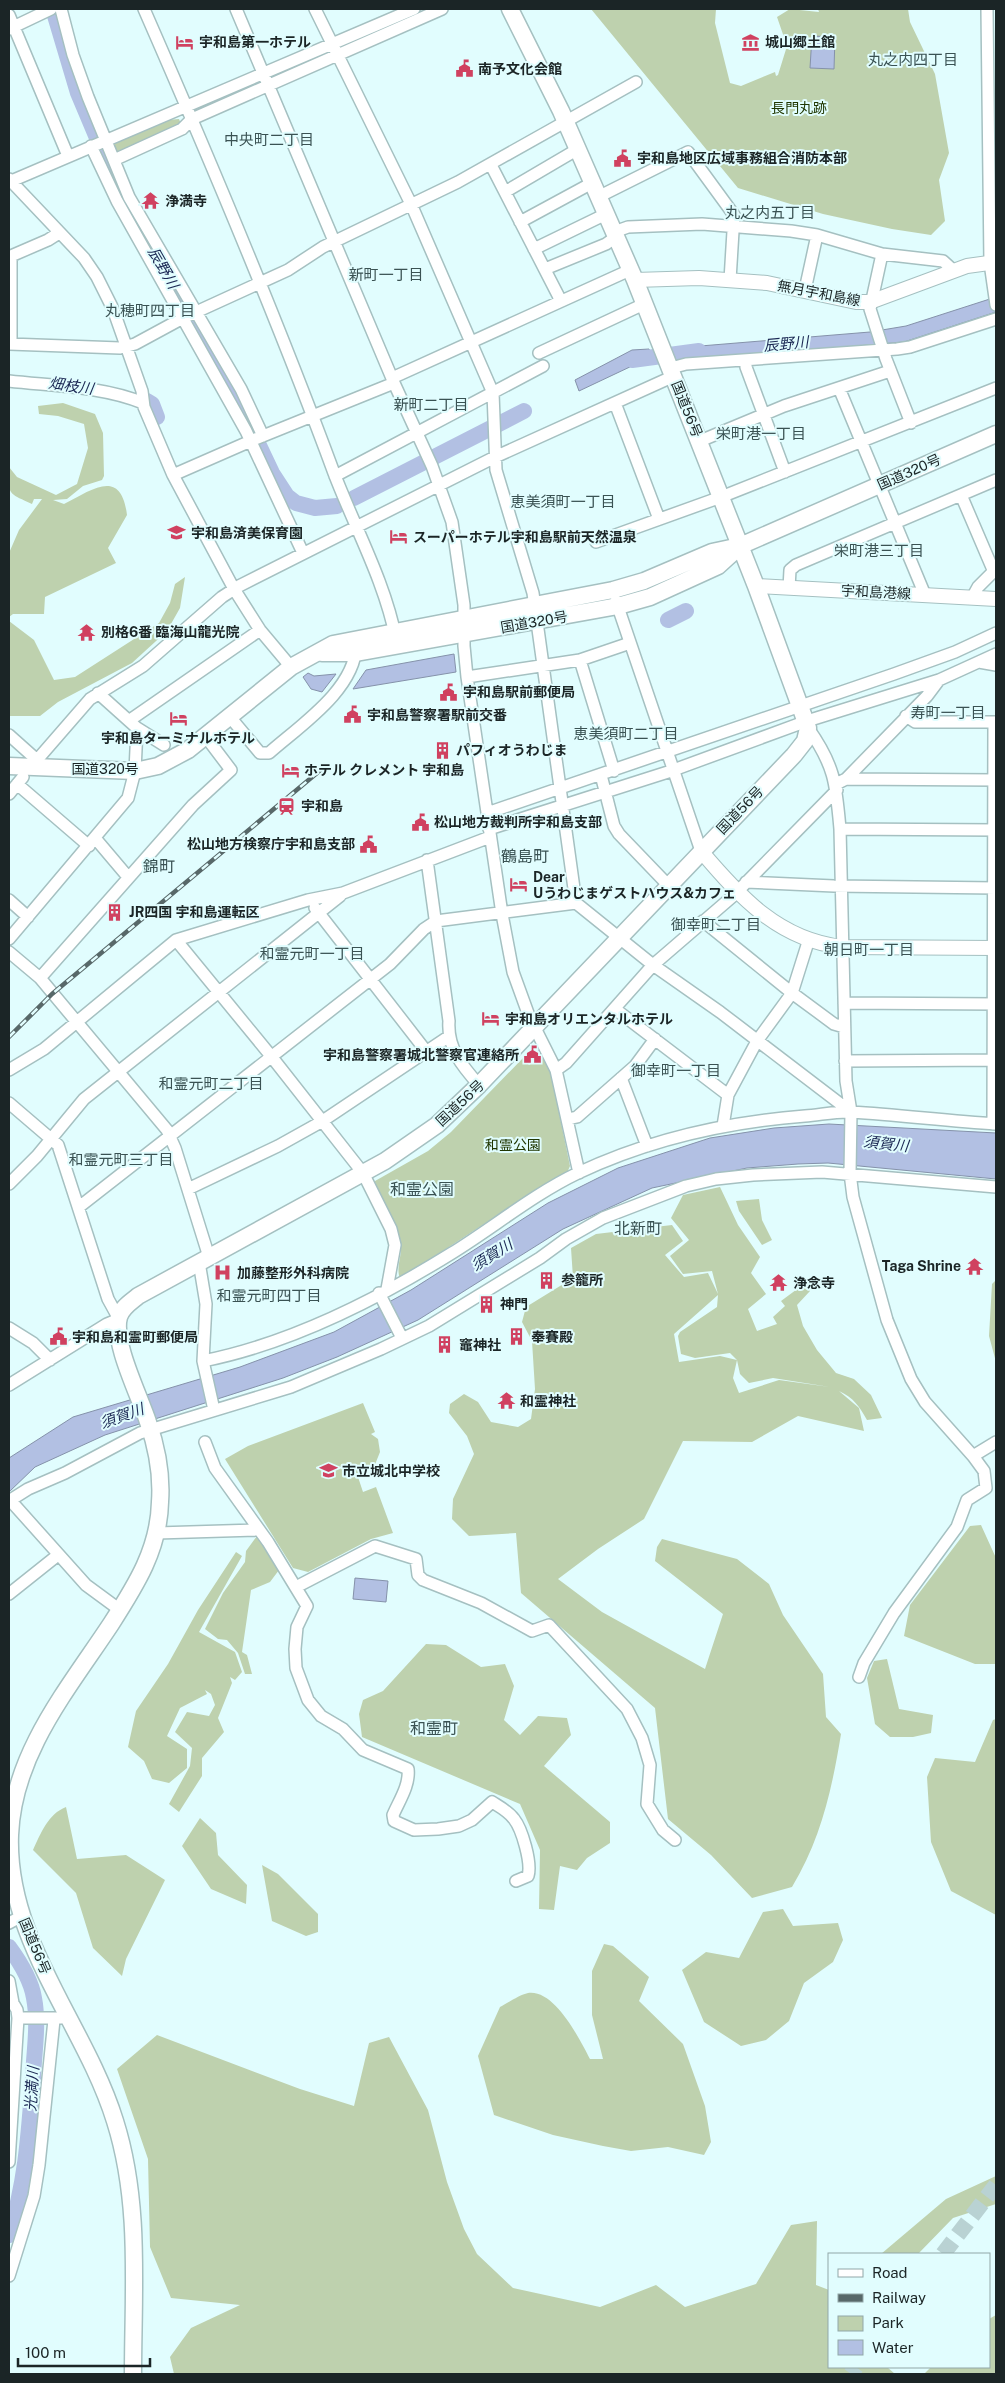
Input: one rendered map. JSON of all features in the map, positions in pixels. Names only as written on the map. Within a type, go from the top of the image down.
[{"type":"highway","name":"国道56号","points":[[133,2374],[134,2234],[132,2190],[124,2150],[99,2080],[56,2018],[15,1920],[10,1875],[12,1812],[18,1786],[28,1759],[46,1722],[142,1574],[157,1533],[161,1483],[149,1426],[120,1340],[118,1319],[126,1305],[138,1296],[363,1173],[425,1134],[479,1086],[668,885],[794,755],[805,741],[808,725],[722,497],[633,275],[578,149],[510,9]]},
{"type":"highway","name":"国道320号","points":[[536,614],[644,581],[712,552],[740,546],[882,493],[996,434]]},
{"type":"highway","name":"国道320号","points":[[9,766],[135,771],[169,761],[206,737],[291,667],[313,653],[536,614],[618,606],[650,597],[718,566],[740,546]]},
{"type":"main road","name":"無月宇和島線","points":[[633,275],[767,283],[856,302],[870,302],[954,271],[993,262]]},
{"type":"main road","name":"宇和島港線","points":[[756,586],[996,599]]},
{"type":"main road","points":[[701,851],[741,887],[774,923],[809,939],[842,947],[995,948]]},
{"type":"street","points":[[11,28],[54,9],[73,55],[99,142],[190,315]]},
{"type":"street","points":[[144,9],[260,283],[377,578],[396,639]]},
{"type":"street","points":[[236,9],[393,381],[432,466],[453,527],[464,605],[467,677],[502,914],[513,972],[534,1027],[556,1070],[568,1119],[578,1173]]},
{"type":"street","points":[[314,9],[411,204],[493,393],[496,470],[532,590],[576,904],[653,965],[757,1041],[851,1116]]},
{"type":"street","points":[[291,667],[260,630],[240,586],[177,474],[143,403],[142,391],[113,309],[96,277],[84,258],[9,181],[414,9]]},
{"type":"street","points":[[107,158],[182,129],[192,119],[442,9]]},
{"type":"street","points":[[986,9],[992,85],[995,301]]},
{"type":"street","points":[[9,15],[11,28],[68,156]]},
{"type":"street","points":[[59,233],[48,240],[10,256],[10,344],[127,347],[190,315],[288,270],[334,242],[491,165],[636,82]]},
{"type":"street","points":[[505,192],[578,149]]},
{"type":"street","points":[[520,222],[688,152],[734,215],[735,225],[730,280]]},
{"type":"street","points":[[107,158],[117,202],[190,315],[241,389],[257,438],[303,553]]},
{"type":"street","points":[[491,165],[561,301]]},
{"type":"street","points":[[534,249],[606,214]]},
{"type":"street","points":[[545,269],[606,244],[615,235],[628,227],[654,224],[735,225],[817,235],[882,254],[943,261],[954,271]]},
{"type":"street","points":[[806,290],[817,235]]},
{"type":"street","points":[[882,254],[870,309],[890,371],[911,423]]},
{"type":"street","points":[[177,474],[393,381],[470,341],[561,301],[633,275]]},
{"type":"street","points":[[539,353],[644,304]]},
{"type":"street","points":[[9,735],[37,760],[98,692],[143,666],[240,586],[494,457],[615,403],[669,364],[910,347],[996,318]]},
{"type":"street","points":[[746,360],[763,414],[785,472]]},
{"type":"street","points":[[335,476],[543,366]]},
{"type":"street","points":[[700,441],[763,414],[890,371]]},
{"type":"street","points":[[9,381],[99,392],[143,403]]},
{"type":"street","points":[[839,388],[925,595]]},
{"type":"street","points":[[596,542],[722,497],[996,388]]},
{"type":"street","points":[[615,403],[658,520]]},
{"type":"street","points":[[788,588],[790,570],[796,565],[895,521],[996,480]]},
{"type":"street","points":[[961,495],[995,570],[978,587],[972,598]]},
{"type":"street","points":[[613,590],[701,851]]},
{"type":"street","points":[[133,724],[260,630]]},
{"type":"street","points":[[487,813],[614,771],[955,652],[996,633]]},
{"type":"street","points":[[467,677],[580,660],[630,643]]},
{"type":"street","points":[[230,717],[260,753],[267,754],[322,708],[351,670],[356,646]]},
{"type":"street","points":[[9,1070],[44,1050],[176,940],[308,900],[343,894],[490,833],[939,680],[996,654]]},
{"type":"street","points":[[580,660],[614,771]]},
{"type":"street","points":[[979,662],[996,665]]},
{"type":"street","points":[[556,1070],[566,1063],[653,965],[741,887],[839,784],[927,696],[939,680]]},
{"type":"street","points":[[98,692],[133,724],[164,745]]},
{"type":"street","points":[[204,1365],[276,1340],[383,1294],[444,1258],[547,1190],[578,1173],[647,1146],[685,1134],[766,1119],[851,1116],[995,1124],[995,722],[915,722],[906,716]]},
{"type":"street","points":[[9,939],[128,798],[135,771],[133,724]]},
{"type":"street","points":[[808,725],[825,752],[839,784],[845,1061],[851,1116],[850,1169],[855,1206],[887,1320],[911,1379],[925,1402],[973,1456],[984,1472],[986,1488],[967,1500],[957,1527],[894,1613],[864,1662],[859,1677]]},
{"type":"street","points":[[40,978],[193,805],[231,770],[206,737]]},
{"type":"street","points":[[601,775],[619,834],[668,885]]},
{"type":"street","points":[[839,784],[995,780]]},
{"type":"street","points":[[9,794],[20,781],[92,842],[128,878]]},
{"type":"street","points":[[840,829],[995,830]]},
{"type":"street","points":[[427,860],[449,1021],[448,1037],[456,1054],[479,1086]]},
{"type":"street","points":[[741,887],[995,888]]},
{"type":"street","points":[[9,1184],[84,1099],[343,894]]},
{"type":"street","points":[[9,900],[28,916]]},
{"type":"street","points":[[308,900],[371,978],[426,1051]]},
{"type":"street","points":[[79,1207],[390,964],[424,929],[436,922],[576,904]]},
{"type":"street","points":[[703,922],[834,1024],[844,1026]]},
{"type":"street","points":[[724,1126],[728,1095],[757,1041],[792,993],[809,939]]},
{"type":"street","points":[[176,940],[363,1173],[391,1229],[396,1245],[383,1294],[401,1335]]},
{"type":"street","points":[[9,952],[40,978],[167,1130],[188,1190],[204,1259],[206,1304],[204,1365],[214,1408]]},
{"type":"street","points":[[844,1003],[995,1004]]},
{"type":"street","points":[[615,1009],[728,1095]]},
{"type":"street","points":[[188,1190],[278,1146],[321,1122],[448,1037]]},
{"type":"street","points":[[568,1119],[577,1117],[635,1066],[656,1040]]},
{"type":"street","points":[[845,1061],[995,1060]]},
{"type":"street","points":[[621,1078],[647,1146]]},
{"type":"street","points":[[9,1103],[58,1145],[106,1294],[118,1319],[9,1385]]},
{"type":"street","points":[[120,1610],[86,1585],[9,1500],[28,1489],[65,1473],[149,1426],[291,1387],[381,1349],[401,1335],[429,1326],[540,1258],[566,1238],[622,1209],[686,1186],[716,1179],[850,1169],[996,1187]]},
{"type":"street","points":[[9,1328],[33,1343],[50,1360]]},
{"type":"street","points":[[205,1442],[215,1468],[243,1504],[257,1530],[268,1542],[307,1606],[297,1627],[295,1649],[296,1668],[308,1700],[321,1716],[343,1729],[363,1750],[408,1769],[409,1777],[393,1815],[394,1821],[414,1830],[438,1830],[459,1826],[472,1820],[492,1802],[507,1811],[516,1821],[528,1854],[528,1876],[516,1881]]},
{"type":"street","points":[[973,1456],[996,1442]]},
{"type":"street","points":[[157,1533],[257,1530]]},
{"type":"street","points":[[296,1587],[375,1546],[416,1559],[418,1575],[424,1580],[482,1602],[532,1631],[549,1625],[627,1709],[642,1738],[650,1765],[647,1804],[663,1830],[675,1840]]},
{"type":"street","points":[[9,1594],[58,1555]]},
{"type":"street","points":[[9,1981],[11,2003],[17,2010],[20,2018],[9,2162]]},
{"type":"street","points":[[9,2276],[34,2196],[56,2018],[20,2018]]},
{"type":"green space","name":"長門丸跡","points":[[591,9],[716,9],[715,23],[730,83],[741,86],[775,72],[776,76],[778,75],[787,46],[777,17],[790,9],[819,12],[818,9],[908,9],[910,22],[935,74],[949,153],[939,180],[945,221],[931,235],[892,229],[823,214],[738,188]]},
{"type":"green space","points":[[179,119],[181,124],[117,154],[112,142],[167,120]]},
{"type":"green space","points":[[63,403],[95,414],[103,433],[104,476],[102,480],[83,486],[67,499],[53,500],[64,504],[104,486],[112,487],[119,491],[124,500],[127,515],[108,548],[116,563],[45,597],[44,614],[13,614],[9,617],[9,553],[19,530],[42,499],[34,499],[32,504],[13,494],[9,488],[9,467],[17,477],[56,495],[77,484],[88,448],[84,424],[58,416],[39,414],[38,406]]},
{"type":"green space","points":[[185,577],[180,608],[167,631],[132,663],[58,702],[40,716],[9,716],[9,621],[34,640],[54,680],[75,677],[159,623],[170,603],[175,584]]},
{"type":"green space","name":"和霊公園","points":[[544,1056],[549,1064],[570,1166],[567,1173],[507,1209],[400,1279],[398,1271],[401,1248],[398,1233],[374,1186],[375,1181],[428,1151],[451,1132],[523,1058],[529,1065]]},
{"type":"green space","points":[[720,1187],[738,1225],[760,1257],[751,1273],[766,1294],[748,1309],[757,1331],[777,1324],[773,1317],[785,1306],[781,1301],[804,1284],[810,1291],[797,1305],[803,1326],[817,1350],[836,1373],[854,1379],[871,1395],[882,1418],[867,1420],[856,1403],[839,1391],[859,1408],[864,1431],[798,1416],[752,1442],[683,1441],[644,1519],[598,1549],[558,1579],[602,1612],[705,1669],[723,1614],[655,1561],[657,1547],[662,1539],[737,1559],[769,1584],[783,1615],[823,1674],[826,1717],[841,1734],[834,1774],[824,1813],[811,1851],[802,1869],[792,1887],[752,1898],[711,1855],[668,1819],[655,1708],[521,1593],[516,1533],[469,1536],[452,1519],[453,1499],[474,1454],[467,1436],[449,1413],[450,1404],[464,1394],[478,1402],[491,1422],[518,1427],[531,1419],[535,1389],[532,1341],[522,1322],[526,1307],[573,1278],[571,1248],[596,1234],[672,1225],[683,1241],[665,1255],[684,1277],[708,1273],[718,1294],[712,1271],[683,1274],[670,1256],[689,1240],[671,1218],[683,1195]],"holes":[[[718,1295],[717,1307],[680,1332],[678,1336],[681,1354],[695,1358],[730,1353],[737,1360],[720,1356],[679,1362],[674,1334]],[[737,1360],[740,1374],[749,1383],[773,1378],[830,1387],[779,1380],[739,1393],[733,1378]]]},
{"type":"green space","points":[[759,1199],[762,1220],[772,1240],[762,1245],[739,1211],[736,1201]]},
{"type":"green space","points":[[996,1280],[996,1362],[989,1336],[992,1284]]},
{"type":"green space","points":[[363,1403],[375,1432],[371,1434],[378,1439],[380,1452],[374,1467],[357,1474],[363,1492],[376,1487],[393,1533],[371,1539],[308,1572],[293,1568],[225,1459],[248,1446]]},
{"type":"green space","points":[[981,1525],[996,1558],[996,1664],[975,1664],[904,1636],[910,1605],[970,1526]]},
{"type":"green space","points":[[257,1536],[279,1570],[270,1582],[251,1590],[242,1652],[247,1655],[252,1674],[245,1674],[238,1653],[227,1640],[218,1639],[205,1629],[223,1593],[245,1562],[246,1551]]},
{"type":"green space","points":[[236,1552],[242,1556],[199,1632],[235,1652],[242,1672],[235,1680],[230,1677],[232,1683],[218,1718],[224,1732],[202,1758],[202,1776],[179,1812],[169,1804],[190,1766],[192,1748],[175,1732],[187,1712],[209,1716],[215,1705],[211,1694],[205,1690],[207,1694],[180,1708],[167,1736],[187,1749],[187,1768],[169,1783],[152,1779],[144,1761],[128,1747],[136,1711],[168,1664],[198,1610]]},
{"type":"green space","points":[[426,1644],[446,1645],[481,1667],[505,1664],[514,1686],[504,1720],[520,1735],[538,1716],[567,1718],[571,1735],[544,1766],[610,1822],[610,1843],[587,1858],[577,1870],[560,1866],[554,1910],[539,1909],[540,1850],[520,1804],[362,1737],[359,1714],[363,1700],[383,1691]]},
{"type":"green space","points":[[887,1659],[899,1709],[933,1715],[931,1733],[913,1737],[890,1737],[875,1724],[867,1678],[874,1661]]},
{"type":"green space","points":[[996,1719],[996,1915],[951,1891],[931,1842],[927,1777],[935,1758],[975,1762],[993,1720]]},
{"type":"green space","points":[[66,1807],[77,1859],[126,1855],[165,1880],[126,1959],[122,1976],[93,1948],[76,1893],[33,1850],[50,1819],[54,1814]]},
{"type":"green space","points":[[200,1818],[216,1833],[218,1855],[247,1885],[246,1904],[211,1889],[182,1846]]},
{"type":"green space","points":[[262,1865],[278,1874],[318,1914],[318,1932],[306,1936],[272,1921]]},
{"type":"green space","points":[[783,1909],[793,1926],[838,1923],[843,1940],[833,1962],[804,1983],[789,2021],[766,2040],[741,2046],[704,2022],[682,1970],[706,1952],[739,1958],[763,1912]]},
{"type":"green space","points":[[604,1944],[613,1946],[649,1977],[639,2001],[683,2044],[705,2106],[711,2142],[704,2155],[668,2147],[631,2151],[603,2146],[553,2135],[494,2115],[478,2056],[500,2007],[517,1997],[528,1993],[538,1994],[548,1999],[565,2017],[590,2059],[603,2059],[592,2015],[592,1971]]},
{"type":"green space","points":[[157,2035],[300,2089],[354,2106],[369,2043],[389,2037],[428,2110],[447,2182],[464,2229],[477,2254],[513,2288],[600,2307],[656,2285],[685,2307],[756,2284],[791,2225],[817,2221],[816,2285],[828,2290],[828,2368],[888,2368],[895,2374],[174,2374],[170,2357],[191,2328],[240,2305],[171,2298],[150,2247],[148,2159],[117,2069]]},
{"type":"green space","points":[[996,2176],[996,2204],[953,2218],[919,2253],[882,2253],[946,2199]]},
{"type":"green space","points":[[996,2315],[996,2374],[924,2374],[930,2368],[990,2368],[990,2318]]},
{"type":"water","points":[[812,36],[835,37],[834,69],[810,68]]},
{"type":"water","points":[[996,297],[996,312],[904,342],[680,361],[676,348],[870,332],[906,326]]},
{"type":"water","points":[[649,349],[654,363],[634,365],[579,391],[575,380],[632,350]]},
{"type":"water","points":[[454,654],[456,672],[353,689],[366,670]]},
{"type":"water","points":[[308,673],[314,676],[336,674],[322,692],[311,689],[303,677]]},
{"type":"water","name":"須賀川","points":[[829,1124],[996,1133],[996,1179],[828,1163],[747,1168],[652,1188],[563,1229],[418,1320],[337,1357],[283,1378],[105,1435],[35,1467],[9,1492],[9,1458],[73,1417],[240,1367],[334,1332],[411,1290],[548,1203],[618,1168],[710,1138],[774,1128]]},
{"type":"water","points":[[355,1578],[388,1581],[386,1602],[353,1599]]},
{"type":"waterway","name":"辰野川","points":[[53,9],[78,93],[121,195],[238,401],[272,473],[287,496],[296,503],[315,508],[337,506]]},
{"type":"waterway","name":"辰野川","points":[[632,360],[699,351]]},
{"type":"waterway","name":"畑枝川","points":[[147,401],[152,404],[157,417]]},
{"type":"waterway","name":"辰野川","points":[[354,498],[524,411]]},
{"type":"waterway","points":[[668,620],[686,611]]},
{"type":"waterway","name":"光満川","points":[[9,1947],[28,1977],[33,1991],[36,2028],[26,2157],[15,2215],[9,2235]]},
{"type":"tunnel","points":[[944,2253],[996,2185]]},
{"type":"tunnel","points":[[851,2374],[855,2368]]},
{"type":"railway","points":[[9,1037],[52,994],[323,768]]},
{"type":"place","name":"宇和島第一ホテル","points":[[185,42]]},
{"type":"place","name":"城山郷土館","points":[[751,42]]},
{"type":"place","name":"南予文化会館","points":[[464,69]]},
{"type":"place","name":"宇和島地区広域事務組合消防本部","points":[[623,158]]},
{"type":"place","name":"浄満寺","points":[[151,201]]},
{"type":"place","name":"宇和島済美保育園","points":[[177,533]]},
{"type":"place","name":"スーパーホテル宇和島駅前天然温泉","points":[[399,537]]},
{"type":"place","name":"別格6番 臨海山龍光院","points":[[87,632]]},
{"type":"place","name":"宇和島駅前郵便局","points":[[449,692]]},
{"type":"place","name":"宇和島警察署駅前交番","points":[[353,715]]},
{"type":"place","name":"宇和島ターミナルホテル","points":[[178,718]]},
{"type":"place","name":"パフィオうわじま","points":[[442,750]]},
{"type":"place","name":"ホテル クレメント 宇和島","points":[[290,770]]},
{"type":"place","name":"宇和島","points":[[287,806]]},
{"type":"place","name":"松山地方裁判所宇和島支部","points":[[420,822]]},
{"type":"place","name":"松山地方検察庁宇和島支部","points":[[369,844]]},
{"type":"place","name":"Dear Uうわじまゲストハウス&カフェ","points":[[519,885]]},
{"type":"place","name":"JR四国 宇和島運転区","points":[[115,912]]},
{"type":"place","name":"宇和島オリエンタルホテル","points":[[491,1019]]},
{"type":"place","name":"宇和島警察署城北警察官連絡所","points":[[533,1055]]},
{"type":"place","name":"Taga Shrine","points":[[975,1266]]},
{"type":"place","name":"加藤整形外科病院","points":[[223,1273]]},
{"type":"place","name":"参籠所","points":[[547,1280]]},
{"type":"place","name":"浄念寺","points":[[779,1283]]},
{"type":"place","name":"神門","points":[[486,1304]]},
{"type":"place","name":"宇和島和霊町郵便局","points":[[58,1337]]},
{"type":"place","name":"奉賽殿","points":[[517,1337]]},
{"type":"place","name":"竈神社","points":[[445,1345]]},
{"type":"place","name":"和霊神社","points":[[506,1401]]},
{"type":"place","name":"市立城北中学校","points":[[328,1471]]},
{"type":"district","name":"丸之内四丁目","points":[[913,60]]},
{"type":"district","name":"中央町二丁目","points":[[269,140]]},
{"type":"district","name":"丸之内五丁目","points":[[770,213]]},
{"type":"district","name":"新町一丁目","points":[[386,275]]},
{"type":"district","name":"丸穂町四丁目","points":[[150,311]]},
{"type":"district","name":"新町二丁目","points":[[431,405]]},
{"type":"district","name":"栄町港一丁目","points":[[761,434]]},
{"type":"district","name":"恵美須町一丁目","points":[[563,502]]},
{"type":"district","name":"栄町港三丁目","points":[[879,551]]},
{"type":"district","name":"寿町一丁目","points":[[948,713]]},
{"type":"district","name":"恵美須町二丁目","points":[[626,734]]},
{"type":"district","name":"鶴島町","points":[[525,856]]},
{"type":"district","name":"錦町","points":[[159,866]]},
{"type":"district","name":"御幸町二丁目","points":[[716,925]]},
{"type":"district","name":"朝日町一丁目","points":[[869,950]]},
{"type":"district","name":"和霊元町一丁目","points":[[312,954]]},
{"type":"district","name":"御幸町一丁目","points":[[676,1071]]},
{"type":"district","name":"和霊元町二丁目","points":[[211,1084]]},
{"type":"district","name":"和霊元町三丁目","points":[[121,1160]]},
{"type":"district","name":"和霊公園","points":[[422,1189]]},
{"type":"district","name":"北新町","points":[[638,1228]]},
{"type":"district","name":"和霊元町四丁目","points":[[269,1296]]},
{"type":"district","name":"和霊町","points":[[434,1728]]}]
